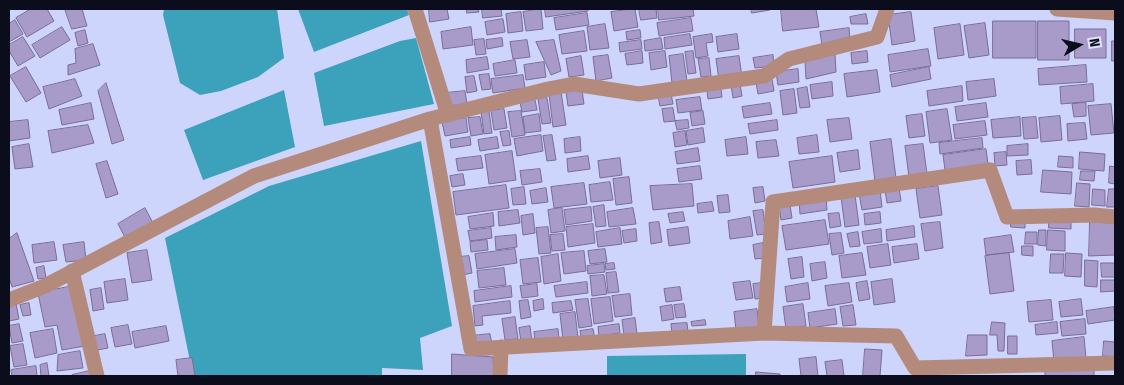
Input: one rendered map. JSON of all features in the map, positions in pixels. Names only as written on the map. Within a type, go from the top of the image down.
[{"type":"street","points":[[415,9],[448,115]]},
{"type":"street","points":[[9,300],[45,286],[254,176],[430,119],[548,88],[574,84],[639,94],[764,76],[789,59],[877,37],[887,9]]},
{"type":"street","points":[[1057,9],[1115,13]]},
{"type":"street","points":[[430,119],[471,349],[764,333],[896,336],[916,368],[1115,363]]},
{"type":"street","points":[[764,333],[773,202],[990,170],[1007,217],[1094,215],[1115,217]]},
{"type":"street","points":[[72,271],[96,376]]},
{"type":"street","points":[[500,376],[501,347]]},
{"type":"water","points":[[164,9],[277,9],[284,58],[258,77],[221,91],[200,95],[180,83],[163,15]]},
{"type":"water","points":[[298,9],[407,9],[409,15],[314,52]]},
{"type":"water","points":[[416,38],[434,104],[324,126],[314,73],[400,41]]},
{"type":"water","points":[[284,90],[295,147],[203,180],[184,130]]},
{"type":"water","points":[[421,141],[452,326],[420,338],[423,370],[382,368],[382,376],[193,376],[165,238],[269,186]]},
{"type":"water","points":[[746,354],[746,376],[607,376],[607,356]]},
{"type":"building","points":[[31,9],[47,9],[54,21],[27,37],[16,18]]},
{"type":"building","points":[[65,9],[82,9],[87,26],[72,29]]},
{"type":"building","points":[[429,9],[447,9],[449,19],[430,22]]},
{"type":"building","points":[[467,9],[478,9],[479,12],[467,13]]},
{"type":"building","points":[[482,9],[501,9],[502,16],[483,18]]},
{"type":"building","points":[[541,9],[543,29],[526,31],[523,12]]},
{"type":"building","points":[[545,9],[588,9],[588,11],[546,17]]},
{"type":"building","points":[[635,9],[638,27],[614,31],[611,12]]},
{"type":"building","points":[[639,9],[656,9],[657,18],[641,20]]},
{"type":"building","points":[[658,9],[693,9],[694,16],[659,20]]},
{"type":"building","points":[[751,9],[770,9],[770,10],[752,13]]},
{"type":"building","points":[[781,9],[816,9],[819,27],[783,31]]},
{"type":"building","points":[[521,12],[523,31],[508,33],[506,14]]},
{"type":"building","points":[[911,12],[915,41],[892,45],[888,15]]},
{"type":"building","points":[[587,13],[589,25],[556,30],[554,18]]},
{"type":"building","points":[[866,14],[868,24],[851,24],[850,17]]},
{"type":"building","points":[[691,18],[693,31],[659,36],[657,23]]},
{"type":"building","points":[[503,19],[505,32],[487,35],[485,22]]},
{"type":"building","points":[[15,20],[23,34],[9,42],[9,24]]},
{"type":"building","points":[[993,21],[1036,21],[1036,58],[993,58]]},
{"type":"building","points":[[1038,21],[1069,21],[1069,60],[1038,60]]},
{"type":"building","points":[[985,23],[989,55],[969,58],[964,26]]},
{"type":"building","points":[[605,24],[609,48],[590,50],[587,27]]},
{"type":"building","points":[[960,24],[964,55],[938,59],[934,28]]},
{"type":"building","points":[[62,27],[70,40],[40,58],[32,45]]},
{"type":"building","points":[[471,27],[473,45],[443,49],[441,32]]},
{"type":"building","points":[[849,28],[850,41],[822,45],[820,32]]},
{"type":"building","points":[[1075,29],[1106,29],[1106,58],[1075,58]]},
{"type":"building","points":[[85,30],[88,43],[78,46],[75,33]]},
{"type":"building","points":[[640,30],[641,38],[627,40],[626,32]]},
{"type":"building","points":[[584,31],[587,51],[562,54],[559,35]]},
{"type":"building","points":[[690,34],[692,45],[665,49],[664,38]]},
{"type":"building","points":[[712,34],[713,42],[706,43],[708,56],[696,58],[693,37]]},
{"type":"building","points":[[737,34],[739,49],[718,52],[716,37]]},
{"type":"building","points":[[23,37],[35,56],[18,66],[9,51],[9,45]]},
{"type":"building","points":[[502,38],[503,46],[487,49],[486,40]]},
{"type":"building","points":[[661,38],[663,49],[645,51],[644,41]]},
{"type":"building","points":[[484,39],[486,54],[476,55],[474,40]]},
{"type":"building","points":[[527,40],[530,57],[513,59],[510,42]]},
{"type":"building","points":[[554,40],[561,71],[551,75],[536,42]]},
{"type":"building","points":[[641,40],[642,49],[620,52],[619,43]]},
{"type":"building","points":[[1112,41],[1115,41],[1115,61],[1112,61]]},
{"type":"building","points":[[93,44],[100,65],[68,75],[68,65],[76,63],[75,49]]},
{"type":"building","points":[[928,49],[931,66],[890,72],[888,55]]},
{"type":"building","points":[[642,51],[643,63],[627,65],[625,54]]},
{"type":"building","points":[[665,51],[667,67],[651,70],[649,53]]},
{"type":"building","points":[[693,51],[696,73],[688,74],[685,52]]},
{"type":"building","points":[[867,51],[868,62],[852,64],[851,53]]},
{"type":"building","points":[[683,54],[687,81],[672,83],[669,56]]},
{"type":"building","points":[[835,54],[836,72],[806,79],[805,61]]},
{"type":"building","points":[[608,55],[612,78],[596,81],[593,57]]},
{"type":"building","points":[[773,55],[774,66],[755,68],[753,58]]},
{"type":"building","points":[[581,56],[584,75],[569,77],[566,59]]},
{"type":"building","points":[[739,56],[742,77],[719,80],[716,59]]},
{"type":"building","points":[[487,57],[489,69],[467,73],[466,60]]},
{"type":"building","points":[[709,58],[711,76],[701,77],[698,59]]},
{"type":"building","points":[[515,60],[517,73],[495,76],[493,64]]},
{"type":"building","points":[[544,62],[546,77],[526,80],[524,65]]},
{"type":"building","points":[[1086,65],[1087,82],[1039,85],[1038,69]]},
{"type":"building","points":[[26,67],[41,93],[26,102],[10,76]]},
{"type":"building","points":[[929,67],[931,79],[892,87],[890,75]]},
{"type":"building","points":[[798,69],[799,82],[778,85],[776,72]]},
{"type":"building","points":[[877,70],[880,92],[847,97],[844,74]]},
{"type":"building","points":[[489,74],[491,89],[482,90],[479,75]]},
{"type":"building","points":[[523,75],[525,88],[493,93],[491,79]]},
{"type":"building","points":[[474,76],[477,91],[467,93],[465,77]]},
{"type":"building","points":[[75,79],[82,96],[49,109],[43,87]]},
{"type":"building","points":[[772,79],[774,91],[758,94],[756,82]]},
{"type":"building","points":[[994,79],[996,96],[968,100],[966,82]]},
{"type":"building","points":[[832,82],[833,96],[812,99],[810,85]]},
{"type":"building","points":[[106,83],[124,140],[112,144],[98,91]]},
{"type":"building","points":[[740,84],[742,96],[733,98],[731,85]]},
{"type":"building","points":[[1093,84],[1094,101],[1061,104],[1060,87]]},
{"type":"building","points":[[962,86],[963,101],[929,106],[927,91]]},
{"type":"building","points":[[807,87],[810,107],[800,108],[797,89]]},
{"type":"building","points":[[721,89],[722,97],[708,99],[707,91]]},
{"type":"building","points":[[794,89],[797,113],[783,115],[780,91]]},
{"type":"building","points":[[582,90],[584,104],[568,106],[566,92]]},
{"type":"building","points":[[465,91],[467,104],[448,106],[446,93]]},
{"type":"building","points":[[561,92],[566,125],[553,127],[549,94]]},
{"type":"building","points":[[671,94],[673,104],[660,106],[658,96]]},
{"type":"building","points":[[700,97],[702,110],[678,113],[676,100]]},
{"type":"building","points":[[547,98],[551,123],[542,124],[538,99]]},
{"type":"building","points":[[535,100],[537,110],[522,112],[520,102]]},
{"type":"building","points":[[91,103],[94,119],[62,125],[59,110]]},
{"type":"building","points":[[770,103],[772,114],[744,118],[742,107]]},
{"type":"building","points":[[986,103],[988,117],[957,121],[955,107]]},
{"type":"building","points":[[1086,103],[1086,116],[1074,117],[1072,104]]},
{"type":"building","points":[[1111,104],[1114,133],[1091,135],[1088,106]]},
{"type":"building","points":[[673,108],[675,121],[664,122],[662,109]]},
{"type":"building","points":[[504,109],[507,128],[494,130],[491,111]]},
{"type":"building","points":[[947,109],[952,140],[930,143],[926,112]]},
{"type":"building","points":[[489,111],[492,133],[484,134],[481,112]]},
{"type":"building","points":[[521,111],[525,135],[512,137],[508,112]]},
{"type":"building","points":[[703,111],[705,124],[692,126],[690,113]]},
{"type":"building","points":[[539,114],[541,131],[525,133],[523,117]]},
{"type":"building","points":[[922,114],[925,136],[909,138],[906,116]]},
{"type":"building","points":[[1060,116],[1062,140],[1041,142],[1039,118]]},
{"type":"building","points":[[480,117],[483,134],[471,136],[468,118]]},
{"type":"building","points":[[1020,117],[1021,136],[993,138],[991,120]]},
{"type":"building","points":[[1036,117],[1038,138],[1024,139],[1022,118]]},
{"type":"building","points":[[466,118],[468,132],[445,136],[442,122]]},
{"type":"building","points":[[849,118],[852,139],[830,142],[827,120]]},
{"type":"building","points":[[28,120],[30,138],[9,141],[9,122]]},
{"type":"building","points":[[688,120],[689,128],[677,130],[675,121]]},
{"type":"building","points":[[777,120],[778,130],[750,134],[748,124]]},
{"type":"building","points":[[985,121],[987,135],[955,139],[953,125]]},
{"type":"building","points":[[1085,123],[1087,139],[1068,141],[1067,124]]},
{"type":"building","points":[[88,125],[94,143],[52,153],[48,131]]},
{"type":"building","points":[[703,128],[705,142],[688,145],[686,131]]},
{"type":"building","points":[[509,131],[511,145],[503,146],[500,132]]},
{"type":"building","points":[[685,131],[687,145],[675,147],[673,133]]},
{"type":"building","points":[[541,135],[543,151],[517,156],[514,139]]},
{"type":"building","points":[[552,135],[556,160],[547,161],[543,136]]},
{"type":"building","points":[[817,135],[819,152],[799,154],[797,138]]},
{"type":"building","points":[[470,137],[471,145],[451,148],[450,140]]},
{"type":"building","points":[[497,137],[499,148],[480,151],[478,140]]},
{"type":"building","points":[[580,137],[581,151],[565,153],[564,139]]},
{"type":"building","points":[[746,137],[748,154],[727,156],[725,140]]},
{"type":"building","points":[[982,138],[983,148],[940,154],[939,143]]},
{"type":"building","points":[[891,139],[896,178],[875,181],[870,142]]},
{"type":"building","points":[[776,140],[779,156],[758,158],[756,142]]},
{"type":"building","points":[[29,144],[33,167],[15,169],[12,147]]},
{"type":"building","points":[[923,144],[927,174],[909,177],[905,146]]},
{"type":"building","points":[[1028,144],[1028,155],[1007,156],[1007,146]]},
{"type":"building","points":[[698,148],[700,161],[677,164],[675,152]]},
{"type":"building","points":[[986,149],[988,164],[945,170],[943,155]]},
{"type":"building","points":[[858,150],[860,169],[840,172],[837,153]]},
{"type":"building","points":[[512,151],[516,180],[489,184],[485,155]]},
{"type":"building","points":[[1006,152],[1007,165],[995,166],[994,153]]},
{"type":"building","points":[[1080,152],[1105,154],[1104,171],[1079,169]]},
{"type":"building","points":[[481,156],[483,168],[458,171],[456,159]]},
{"type":"building","points":[[588,156],[590,169],[568,172],[567,159]]},
{"type":"building","points":[[832,156],[835,182],[793,188],[789,162]]},
{"type":"building","points":[[1059,156],[1073,157],[1073,168],[1058,167]]},
{"type":"building","points":[[620,158],[622,175],[600,178],[598,161]]},
{"type":"building","points":[[1031,160],[1032,174],[1017,175],[1016,161]]},
{"type":"building","points":[[107,161],[118,194],[106,198],[96,164]]},
{"type":"building","points":[[700,166],[702,179],[679,182],[677,169]]},
{"type":"building","points":[[1110,166],[1115,167],[1115,184],[1109,183]]},
{"type":"building","points":[[540,169],[542,182],[522,185],[520,171]]},
{"type":"building","points":[[1043,170],[1072,172],[1071,194],[1041,192]]},
{"type":"building","points":[[1081,171],[1095,171],[1094,181],[1080,180]]},
{"type":"building","points":[[463,174],[465,185],[452,187],[450,176]]},
{"type":"building","points":[[629,177],[632,203],[616,205],[613,179]]},
{"type":"building","points":[[610,182],[613,200],[591,202],[589,185]]},
{"type":"building","points":[[584,183],[587,204],[554,208],[551,187]]},
{"type":"building","points":[[1077,183],[1090,184],[1089,207],[1075,206]]},
{"type":"building","points":[[692,184],[694,206],[653,210],[650,186]]},
{"type":"building","points":[[506,185],[509,208],[456,215],[453,192]]},
{"type":"building","points":[[938,186],[942,215],[920,218],[916,189]]},
{"type":"building","points":[[524,187],[526,204],[513,205],[511,189]]},
{"type":"building","points":[[763,187],[765,201],[755,203],[753,188]]},
{"type":"building","points":[[546,188],[548,202],[532,204],[530,191]]},
{"type":"building","points":[[899,188],[901,201],[887,203],[885,190]]},
{"type":"building","points":[[1093,189],[1105,190],[1105,206],[1092,205]]},
{"type":"building","points":[[1109,189],[1115,189],[1115,207],[1107,207]]},
{"type":"building","points":[[880,190],[882,207],[862,210],[859,193]]},
{"type":"building","points":[[728,195],[730,212],[719,213],[717,196]]},
{"type":"building","points":[[855,195],[859,225],[845,227],[841,197]]},
{"type":"building","points":[[826,197],[827,210],[800,214],[799,200]]},
{"type":"building","points":[[712,202],[714,211],[698,213],[697,204]]},
{"type":"building","points":[[604,205],[606,226],[596,227],[593,207]]},
{"type":"building","points":[[790,205],[792,218],[781,220],[779,206]]},
{"type":"building","points":[[591,207],[592,221],[566,225],[564,210]]},
{"type":"building","points":[[145,208],[153,223],[126,239],[118,224]]},
{"type":"building","points":[[562,208],[565,231],[551,233],[548,210]]},
{"type":"building","points":[[633,208],[636,224],[609,227],[607,212]]},
{"type":"building","points":[[518,210],[520,223],[499,226],[498,212]]},
{"type":"building","points":[[763,210],[766,234],[757,235],[753,211]]},
{"type":"building","points":[[683,212],[685,221],[670,223],[668,214]]},
{"type":"building","points":[[880,212],[881,223],[865,225],[864,214]]},
{"type":"building","points":[[493,213],[494,226],[470,229],[468,217]]},
{"type":"building","points":[[839,213],[841,226],[830,228],[828,214]]},
{"type":"building","points":[[533,214],[535,233],[523,235],[521,216]]},
{"type":"building","points":[[750,217],[753,236],[730,239],[728,221]]},
{"type":"building","points":[[1011,217],[1025,217],[1025,228],[1011,227]]},
{"type":"building","points":[[1049,219],[1071,219],[1071,229],[1049,228]]},
{"type":"building","points":[[825,220],[829,244],[786,250],[782,226]]},
{"type":"building","points":[[1090,221],[1115,222],[1115,255],[1089,256]]},
{"type":"building","points":[[659,222],[662,242],[651,244],[649,223]]},
{"type":"building","points":[[940,222],[943,248],[925,251],[921,224]]},
{"type":"building","points":[[593,224],[595,243],[568,247],[566,227]]},
{"type":"building","points":[[914,226],[915,237],[887,241],[886,230]]},
{"type":"building","points":[[548,227],[551,253],[539,254],[536,228]]},
{"type":"building","points":[[688,227],[690,243],[669,246],[667,230]]},
{"type":"building","points":[[491,228],[492,238],[470,241],[468,231]]},
{"type":"building","points":[[620,228],[622,244],[598,247],[596,232]]},
{"type":"building","points":[[636,229],[637,241],[624,243],[622,231]]},
{"type":"building","points":[[881,229],[882,242],[864,244],[862,232]]},
{"type":"building","points":[[1039,230],[1046,230],[1046,246],[1038,245]]},
{"type":"building","points":[[1048,230],[1065,231],[1065,251],[1047,250]]},
{"type":"building","points":[[858,232],[860,246],[850,247],[847,234]]},
{"type":"building","points":[[1026,232],[1037,232],[1037,244],[1025,244]]},
{"type":"building","points":[[17,233],[34,281],[12,287],[9,277],[9,239]]},
{"type":"building","points":[[841,233],[844,253],[832,255],[829,234]]},
{"type":"building","points":[[563,234],[565,250],[552,251],[550,235]]},
{"type":"building","points":[[516,235],[517,247],[496,250],[495,237]]},
{"type":"building","points":[[1011,235],[1014,252],[986,255],[984,239]]},
{"type":"building","points":[[487,240],[488,250],[471,252],[470,242]]},
{"type":"building","points":[[54,242],[57,260],[34,263],[32,245]]},
{"type":"building","points":[[84,242],[86,260],[66,262],[63,245]]},
{"type":"building","points":[[763,243],[765,258],[755,259],[753,245]]},
{"type":"building","points":[[888,244],[891,265],[870,268],[867,247]]},
{"type":"building","points":[[917,244],[919,259],[894,263],[892,247]]},
{"type":"building","points":[[1022,246],[1033,246],[1033,256],[1022,255]]},
{"type":"building","points":[[515,249],[517,263],[477,269],[475,254]]},
{"type":"building","points":[[605,249],[607,262],[590,264],[588,251]]},
{"type":"building","points":[[147,250],[152,280],[132,283],[127,253]]},
{"type":"building","points":[[584,251],[586,271],[564,274],[561,253]]},
{"type":"building","points":[[862,253],[866,275],[842,278],[839,256]]},
{"type":"building","points":[[1009,253],[1014,291],[990,294],[985,256]]},
{"type":"building","points":[[1066,253],[1082,254],[1081,277],[1065,276]]},
{"type":"building","points":[[558,254],[561,281],[544,284],[541,257]]},
{"type":"building","points":[[1051,254],[1064,254],[1063,273],[1050,273]]},
{"type":"building","points":[[469,256],[472,273],[462,275],[459,257]]},
{"type":"building","points":[[802,257],[804,277],[791,279],[788,259]]},
{"type":"building","points":[[538,258],[541,282],[523,284],[520,260]]},
{"type":"building","points":[[1085,260],[1098,261],[1097,287],[1085,286]]},
{"type":"building","points":[[825,262],[827,278],[812,281],[810,264]]},
{"type":"building","points":[[614,263],[615,269],[606,270],[605,264]]},
{"type":"building","points":[[1101,263],[1115,263],[1115,277],[1102,277]]},
{"type":"building","points":[[604,264],[605,272],[588,274],[587,266]]},
{"type":"building","points":[[44,266],[46,278],[38,279],[36,268]]},
{"type":"building","points":[[504,268],[506,285],[479,288],[477,271]]},
{"type":"building","points":[[616,272],[619,292],[608,293],[606,273]]},
{"type":"building","points":[[604,275],[607,294],[592,296],[590,276]]},
{"type":"building","points":[[125,279],[128,300],[107,303],[104,282]]},
{"type":"building","points":[[892,279],[895,302],[874,305],[871,282]]},
{"type":"building","points":[[1101,280],[1115,280],[1115,291],[1101,292]]},
{"type":"building","points":[[750,281],[753,298],[736,300],[733,283]]},
{"type":"building","points":[[867,281],[870,299],[859,301],[856,283]]},
{"type":"building","points":[[587,282],[588,293],[556,297],[554,286]]},
{"type":"building","points":[[762,283],[764,298],[755,299],[753,284]]},
{"type":"building","points":[[808,283],[810,299],[787,302],[785,287]]},
{"type":"building","points":[[849,283],[852,302],[828,306],[825,286]]},
{"type":"building","points":[[537,284],[538,296],[522,298],[520,286]]},
{"type":"building","points":[[73,286],[85,346],[62,350],[57,325],[45,327],[38,293]]},
{"type":"building","points":[[511,286],[512,297],[475,302],[474,291]]},
{"type":"building","points":[[680,287],[682,300],[666,302],[664,289]]},
{"type":"building","points":[[101,288],[104,309],[93,311],[90,290]]},
{"type":"building","points":[[630,294],[632,315],[615,317],[612,296]]},
{"type":"building","points":[[610,297],[613,321],[594,324],[591,299]]},
{"type":"building","points":[[543,299],[544,309],[534,311],[533,301]]},
{"type":"building","points":[[588,299],[592,326],[579,328],[575,300]]},
{"type":"building","points":[[1081,299],[1083,315],[1061,317],[1059,302]]},
{"type":"building","points":[[528,300],[531,317],[521,319],[519,301]]},
{"type":"building","points":[[1051,300],[1053,320],[1029,322],[1027,302]]},
{"type":"building","points":[[510,301],[511,313],[482,316],[483,325],[475,326],[473,306]]},
{"type":"building","points":[[571,301],[573,310],[553,313],[552,303]]},
{"type":"building","points":[[16,303],[19,319],[9,321],[9,304]]},
{"type":"building","points":[[29,303],[31,315],[23,316],[20,305]]},
{"type":"building","points":[[684,304],[686,317],[676,318],[674,305]]},
{"type":"building","points":[[803,304],[806,326],[786,329],[783,307]]},
{"type":"building","points":[[672,305],[674,319],[662,321],[660,307]]},
{"type":"building","points":[[853,305],[856,325],[843,326],[840,307]]},
{"type":"building","points":[[1114,307],[1115,320],[1088,324],[1086,311]]},
{"type":"building","points":[[757,309],[759,327],[736,330],[734,312]]},
{"type":"building","points":[[835,309],[837,324],[810,328],[808,313]]},
{"type":"building","points":[[575,312],[578,338],[563,340],[560,314]]},
{"type":"building","points":[[515,317],[518,339],[505,340],[502,319]]},
{"type":"building","points":[[635,318],[637,334],[624,335],[622,320]]},
{"type":"building","points":[[1085,319],[1086,334],[1062,336],[1060,322]]},
{"type":"building","points":[[705,320],[706,325],[692,326],[691,322]]},
{"type":"building","points":[[992,322],[1005,323],[1004,351],[998,351],[997,335],[990,335]]},
{"type":"building","points":[[1057,322],[1058,333],[1036,335],[1035,325]]},
{"type":"building","points":[[687,323],[688,332],[672,334],[671,324]]},
{"type":"building","points":[[19,324],[23,341],[12,343],[9,326]]},
{"type":"building","points":[[619,324],[620,333],[599,336],[598,327]]},
{"type":"building","points":[[128,325],[132,344],[115,347],[111,328]]},
{"type":"building","points":[[166,326],[169,341],[135,348],[132,332]]},
{"type":"building","points":[[530,326],[532,341],[521,342],[519,328]]},
{"type":"building","points":[[53,329],[57,353],[35,358],[30,333]]},
{"type":"building","points":[[558,329],[559,339],[535,342],[534,332]]},
{"type":"building","points":[[593,329],[595,339],[582,341],[580,331]]},
{"type":"building","points":[[105,334],[108,348],[92,351],[89,337]]},
{"type":"building","points":[[490,334],[492,344],[472,346],[471,336]]},
{"type":"building","points":[[968,335],[987,335],[987,355],[966,356]]},
{"type":"building","points":[[1008,336],[1017,336],[1017,354],[1008,354]]},
{"type":"building","points":[[1084,337],[1086,358],[1054,362],[1052,341]]},
{"type":"building","points":[[1104,341],[1115,342],[1115,357],[1103,356]]},
{"type":"building","points":[[23,344],[27,365],[14,367],[10,346]]},
{"type":"building","points":[[865,349],[882,350],[880,376],[863,376]]},
{"type":"building","points":[[80,351],[83,368],[57,371],[58,355]]},
{"type":"building","points":[[452,354],[493,357],[494,376],[452,376]]},
{"type":"building","points":[[816,357],[818,376],[801,376],[799,359]]},
{"type":"building","points":[[192,358],[195,376],[178,376],[176,360]]},
{"type":"building","points":[[842,360],[844,376],[827,376],[825,362]]},
{"type":"building","points":[[47,363],[49,376],[41,376],[40,365]]},
{"type":"building","points":[[36,366],[37,376],[12,376],[11,370]]},
{"type":"building","points":[[1094,369],[1094,376],[1045,376],[1045,370]]},
{"type":"building","points":[[94,370],[95,376],[72,376],[72,375]]},
{"type":"building","points":[[756,372],[780,374],[780,376],[756,376]]}]
